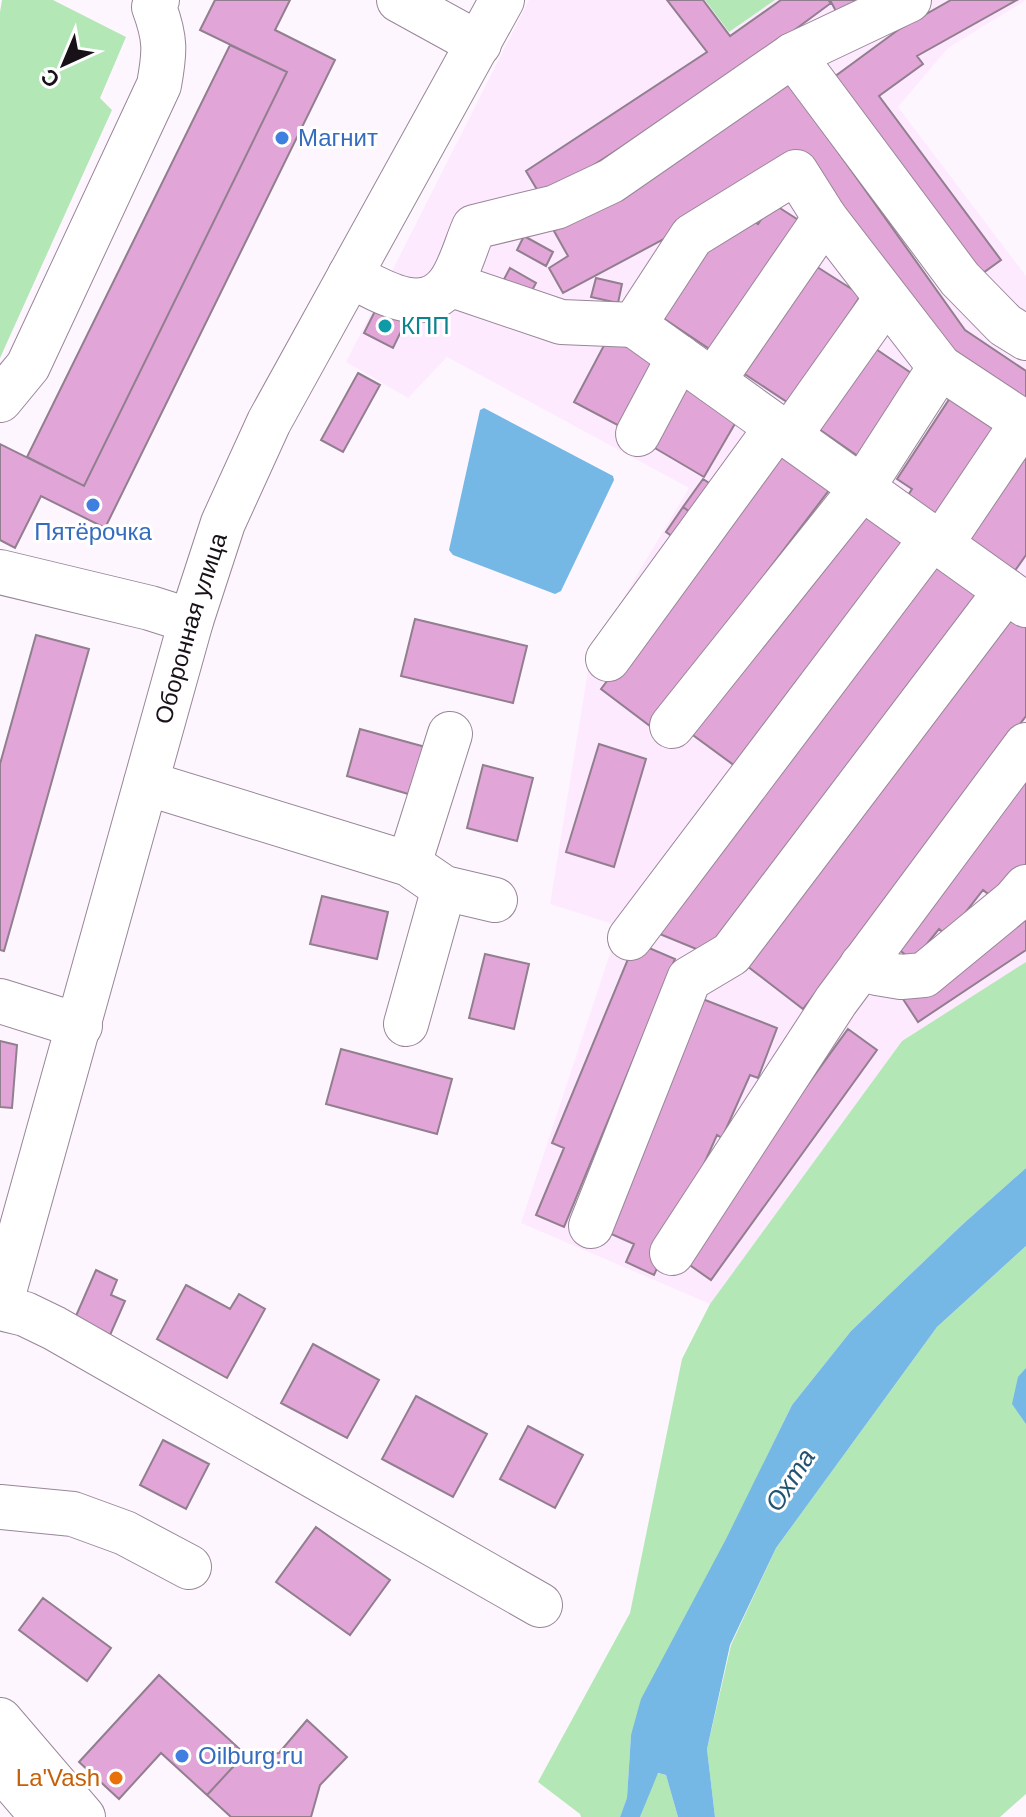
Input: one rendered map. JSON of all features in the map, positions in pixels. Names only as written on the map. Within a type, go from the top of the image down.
[{"type":"street","points":[[399,0],[479,44]]},
{"type":"street","name":"Оборонная улица","points":[[0,1307],[191,621],[223,523],[269,422],[502,0]]},
{"type":"street","points":[[350,275],[386,294],[415,302],[436,296],[449,284],[474,227],[556,207],[611,181],[793,55],[909,0]]},
{"type":"street","points":[[1,397],[28,366],[159,85],[164,55],[163,32],[150,2]]},
{"type":"street","points":[[793,55],[960,279],[1005,325],[1026,338]]},
{"type":"street","points":[[630,938],[1025,423],[940,367],[825,218],[796,172],[692,236],[634,325]]},
{"type":"street","points":[[638,434],[825,218]]},
{"type":"street","points":[[449,284],[561,322],[634,325],[936,541],[1019,595],[731,954],[689,979],[591,1226]]},
{"type":"street","points":[[608,659],[886,299]]},
{"type":"street","points":[[672,726],[862,488],[940,367]]},
{"type":"street","points":[[0,572],[150,608],[191,621]]},
{"type":"street","points":[[406,1024],[450,734]]},
{"type":"street","points":[[672,1253],[836,1001],[1026,745]]},
{"type":"street","points":[[146,783],[495,900]]},
{"type":"street","points":[[862,965],[877,973],[901,977],[924,975],[1014,901],[1026,887]]},
{"type":"street","points":[[0,1001],[80,1026]]},
{"type":"street","points":[[0,1307],[25,1314],[54,1328],[540,1605]]},
{"type":"street","points":[[0,1507],[73,1514],[125,1533],[189,1567]]},
{"type":"street","points":[[0,1720],[83,1817]]},
{"type":"street","points":[[0,1767],[43,1817]]},
{"type":"shaded area","points":[[529,0],[705,0],[729,32],[775,0],[1026,0],[948,48],[898,107],[1026,276],[1026,962],[902,1041],[710,1304],[521,1223],[619,926],[550,904],[591,652],[689,488],[447,357],[408,398],[346,362]]},
{"type":"green space","points":[[2,0],[53,0],[126,37],[100,98],[112,110],[0,358],[0,12]]},
{"type":"green space","points":[[705,0],[775,0],[729,32]]},
{"type":"green space","points":[[1026,962],[1026,1168],[851,1331],[792,1405],[631,1735],[627,1799],[620,1817],[581,1817],[538,1782],[630,1613],[682,1359],[710,1304],[902,1041]]},
{"type":"green space","points":[[1026,1246],[1026,1794],[1000,1817],[715,1817],[707,1749],[731,1645],[776,1548],[937,1327]]},
{"type":"green space","points":[[657,1773],[666,1775],[678,1817],[640,1817]]},
{"type":"water","points":[[484,408],[613,476],[614,480],[561,591],[555,594],[453,555],[449,550],[480,410]]},
{"type":"water","name":"Охта","points":[[1026,1168],[1026,1246],[937,1327],[776,1548],[730,1645],[707,1749],[715,1817],[678,1817],[666,1775],[658,1773],[640,1817],[620,1817],[627,1798],[631,1735],[641,1699],[726,1539],[792,1405],[851,1331]]},
{"type":"water","points":[[1026,1368],[1026,1424],[1012,1404],[1018,1377]]},
{"type":"building","points":[[215,0],[290,0],[275,30],[335,60],[105,528],[41,496],[15,548],[0,540],[0,444],[84,486],[287,72],[200,30]]},
{"type":"building","points":[[667,0],[703,0],[730,36],[781,0],[828,0],[831,3],[731,77],[542,198],[526,171],[707,52]]},
{"type":"building","points":[[830,0],[869,0],[838,15]]},
{"type":"building","points":[[951,0],[1017,0],[917,56],[923,64],[879,96],[1001,260],[976,278],[830,80],[898,30]]},
{"type":"building","points":[[230,45],[287,72],[84,486],[27,457]]},
{"type":"building","points":[[784,76],[965,330],[1026,371],[1026,408],[943,352],[798,153],[705,217],[563,293],[549,268],[568,256],[554,231],[665,166]]},
{"type":"building","points":[[772,203],[800,221],[714,352],[663,318],[712,244],[745,215],[758,224]]},
{"type":"building","points":[[524,236],[553,252],[546,266],[517,250]]},
{"type":"building","points":[[811,263],[861,295],[790,404],[740,371]]},
{"type":"building","points":[[510,268],[536,283],[528,298],[502,283]]},
{"type":"building","points":[[596,278],[622,284],[618,303],[591,297]]},
{"type":"building","name":"КПП","points":[[378,305],[407,319],[393,348],[364,333]]},
{"type":"building","points":[[610,334],[661,361],[625,429],[574,402]]},
{"type":"building","points":[[870,345],[920,379],[865,461],[816,427]]},
{"type":"building","points":[[358,373],[380,385],[343,452],[321,440]]},
{"type":"building","points":[[684,382],[740,415],[704,477],[648,444]]},
{"type":"building","points":[[950,398],[998,429],[934,528],[901,506],[912,489],[897,479]]},
{"type":"building","points":[[784,448],[833,485],[650,726],[601,689]]},
{"type":"building","points":[[1026,455],[1026,555],[1007,582],[959,548]]},
{"type":"building","points":[[703,479],[717,488],[697,517],[683,507]]},
{"type":"building","points":[[859,503],[908,540],[735,766],[686,730]]},
{"type":"building","points":[[683,507],[697,517],[680,542],[666,532]]},
{"type":"building","points":[[930,555],[981,594],[711,955],[650,930]]},
{"type":"building","points":[[1015,614],[1026,622],[1026,716],[803,1009],[747,966]]},
{"type":"building","points":[[415,619],[527,646],[513,703],[401,676]]},
{"type":"building","points":[[36,635],[89,649],[4,951],[0,950],[0,764]]},
{"type":"building","points":[[360,729],[429,748],[415,796],[347,776]]},
{"type":"building","points":[[599,744],[646,759],[614,867],[566,852]]},
{"type":"building","points":[[483,765],[533,778],[517,841],[467,828]]},
{"type":"building","points":[[1026,774],[1026,867],[998,902],[983,890],[947,936],[939,929],[913,961],[891,943]]},
{"type":"building","points":[[322,896],[388,912],[377,959],[310,944]]},
{"type":"building","points":[[1026,917],[1026,950],[918,1022],[903,999]]},
{"type":"building","points":[[635,942],[675,959],[564,1227],[536,1215],[564,1148],[552,1143]]},
{"type":"building","points":[[485,954],[529,964],[514,1029],[469,1018]]},
{"type":"building","points":[[700,998],[777,1028],[758,1078],[750,1075],[722,1138],[717,1135],[654,1275],[626,1262],[634,1244],[600,1229]]},
{"type":"building","points":[[848,1029],[877,1050],[711,1280],[681,1259]]},
{"type":"building","points":[[0,1041],[17,1045],[12,1108],[0,1107]]},
{"type":"building","points":[[341,1049],[452,1079],[437,1134],[326,1104]]},
{"type":"building","points":[[96,1270],[117,1280],[111,1295],[125,1301],[107,1342],[72,1325]]},
{"type":"building","points":[[186,1285],[230,1309],[239,1294],[265,1309],[227,1378],[157,1339]]},
{"type":"building","points":[[313,1344],[379,1380],[347,1438],[281,1403]]},
{"type":"building","points":[[416,1396],[487,1434],[453,1497],[382,1459]]},
{"type":"building","points":[[528,1426],[583,1455],[555,1508],[500,1479]]},
{"type":"building","points":[[163,1440],[209,1464],[186,1509],[140,1485]]},
{"type":"building","points":[[316,1527],[390,1580],[350,1635],[276,1582]]},
{"type":"building","points":[[43,1598],[111,1648],[87,1681],[19,1630]]},
{"type":"building","points":[[159,1675],[245,1754],[207,1795],[161,1753],[119,1799],[79,1762]]},
{"type":"building","points":[[307,1720],[347,1757],[320,1785],[311,1817],[231,1817],[207,1795],[245,1754],[279,1753]]},
{"type":"place","name":"Магнит","points":[[282,138]]},
{"type":"place","name":"КПП","points":[[385,326]]},
{"type":"place","name":"Пятёрочка","points":[[93,505]]},
{"type":"place","name":"Oilburg.ru","points":[[182,1756]]},
{"type":"place","name":"La'Vash","points":[[116,1778]]}]
